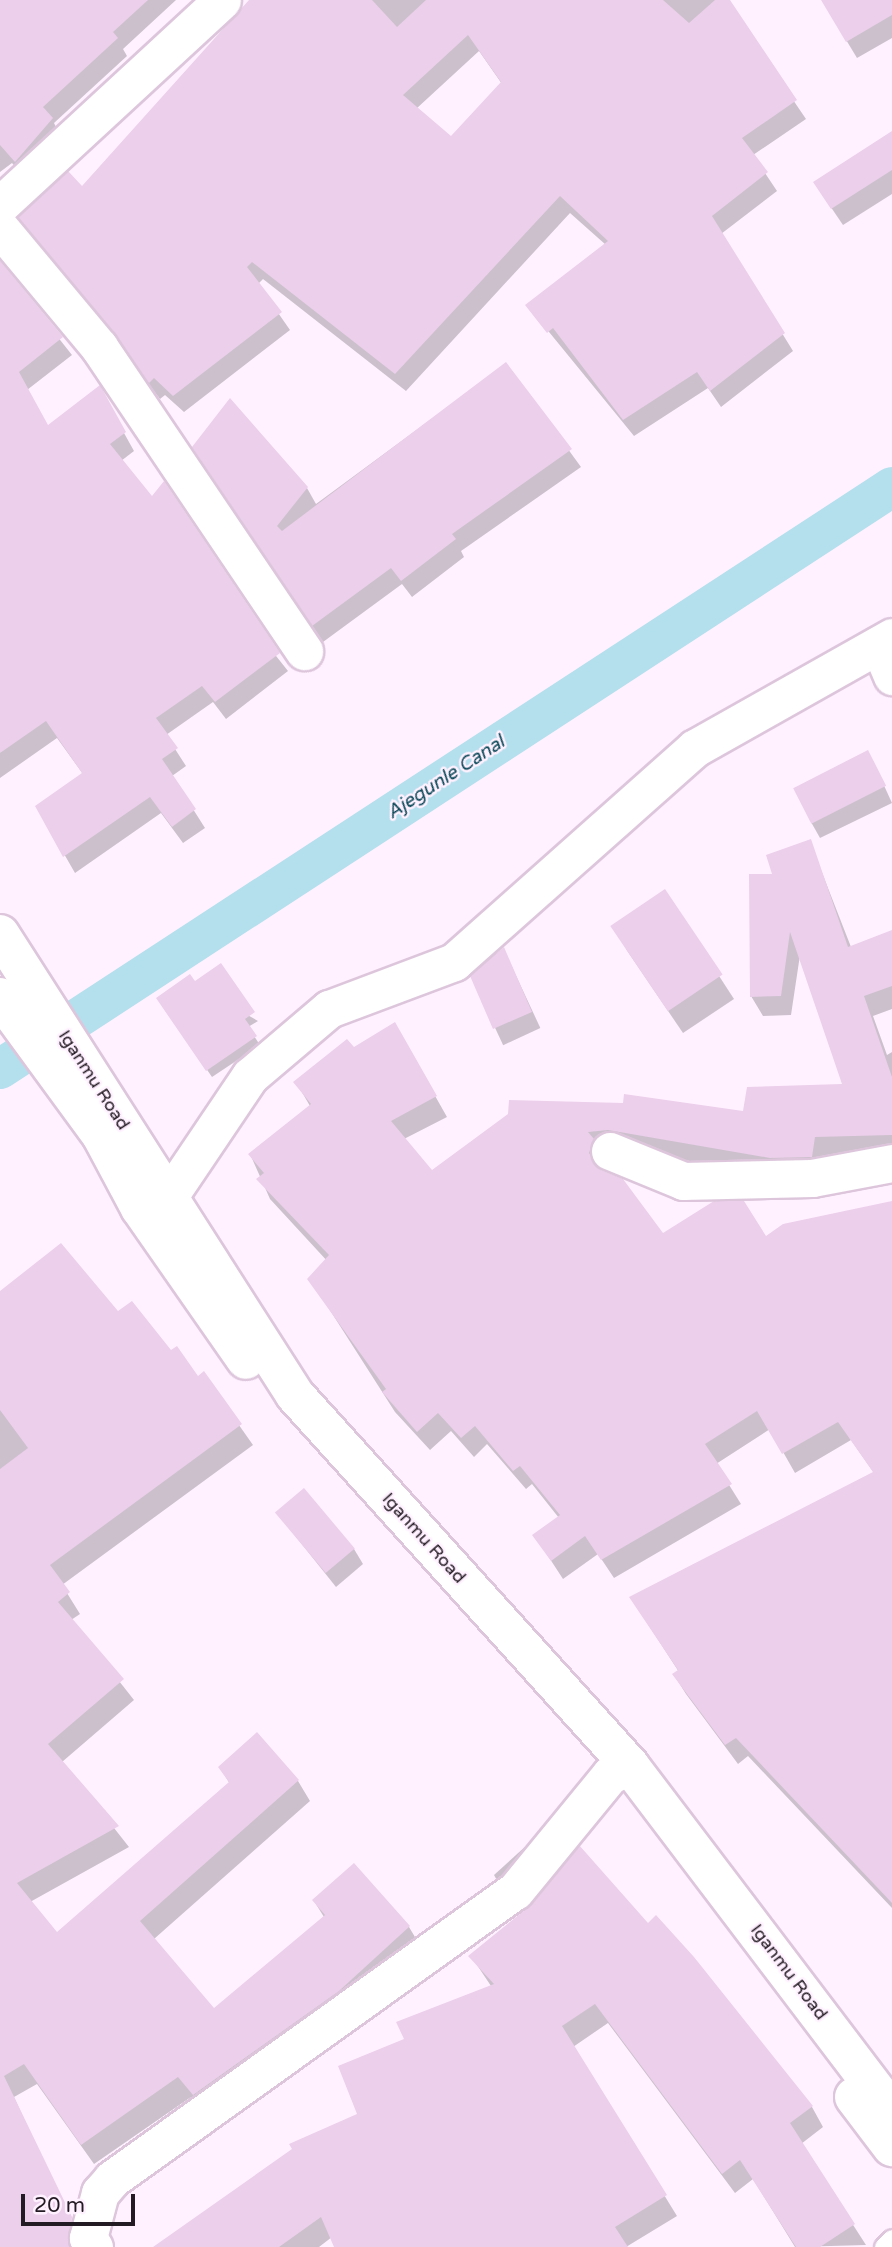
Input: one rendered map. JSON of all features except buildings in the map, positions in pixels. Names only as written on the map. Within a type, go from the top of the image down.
[{"type":"main road","name":"Iganmu Road","points":[[0,934],[116,1136],[140,1208],[274,1400],[620,1771],[892,2147]]},
{"type":"main road","name":"Iganmu Road","points":[[0,997],[116,1136],[171,1193],[295,1395],[620,1771],[892,2111]]},
{"type":"street","points":[[0,205],[222,0]]},
{"type":"street","points":[[0,228],[99,347],[304,650]]},
{"type":"street","points":[[171,1193],[250,1076],[330,1009],[454,962],[695,748],[888,653]]},
{"type":"street","points":[[610,1151],[683,1181],[812,1178],[892,1163]]},
{"type":"street","points":[[94,2247],[88,2238],[100,2193],[111,2179],[515,1891],[620,1771]]},
{"type":"lane","points":[[884,2247],[892,2239]]},
{"type":"waterway","name":"Ajegunle Canal","points":[[0,1069],[892,487]]}]
